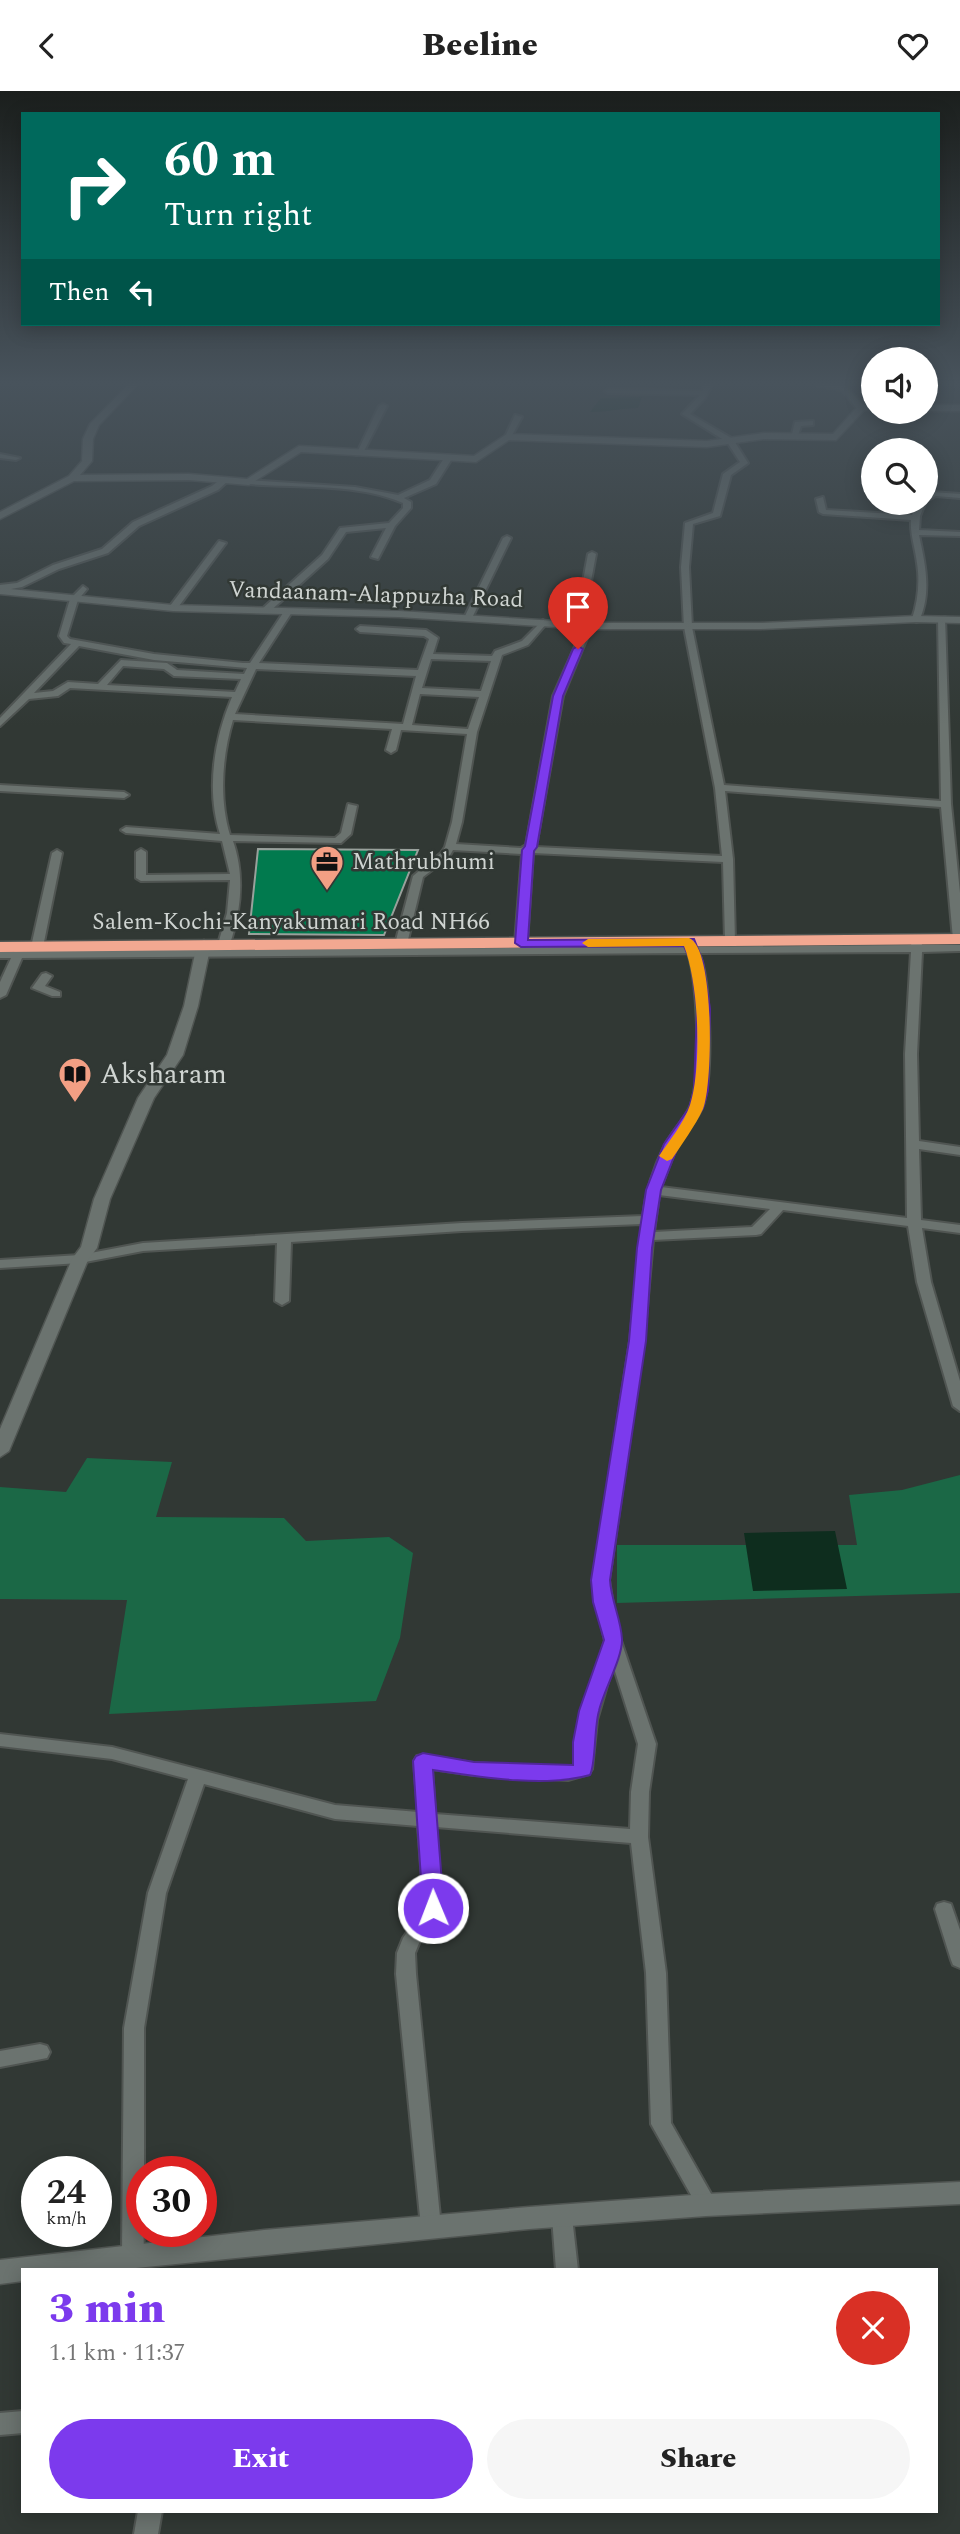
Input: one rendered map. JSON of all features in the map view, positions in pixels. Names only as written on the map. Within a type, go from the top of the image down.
[{"type":"highway","name":"Salem-Kochi-Kanyakumari Road NH66","points":[[0,947],[203,948],[224,944],[521,943],[690,947],[730,940],[916,945],[960,939]]},
{"type":"main road","points":[[0,516],[34,498]]},
{"type":"main road","name":"Vandaanam-Alappuzha Road","points":[[0,590],[173,608],[468,618],[584,625],[688,627],[916,619],[960,620]]},
{"type":"main road","points":[[0,1451],[80,1259],[89,1248],[102,1199],[146,1098],[175,1055],[191,1006],[203,948]]},
{"type":"main road","points":[[25,2268],[431,2227],[707,2205],[960,2193]]},
{"type":"main road","points":[[0,2271],[21,2268]]},
{"type":"street","points":[[0,590],[105,551],[136,524],[193,498]]},
{"type":"street","points":[[375,557],[391,526],[407,508],[407,502],[400,498]]},
{"type":"street","points":[[722,498],[718,514],[689,523],[685,567],[688,627],[720,788],[728,859],[730,940]]},
{"type":"street","points":[[820,499],[823,512],[837,515],[917,518]]},
{"type":"street","points":[[916,619],[923,569],[913,532],[917,515]]},
{"type":"street","points":[[265,611],[321,561],[343,530],[391,526]]},
{"type":"street","points":[[913,532],[960,534]]},
{"type":"street","points":[[468,618],[508,538]]},
{"type":"street","points":[[173,608],[222,544]]},
{"type":"street","points":[[521,943],[528,850],[531,847],[558,696],[584,625],[592,554]]},
{"type":"street","points":[[83,589],[74,599],[63,636],[67,642],[124,655],[251,665],[421,673]]},
{"type":"street","points":[[224,944],[230,928],[235,877],[219,801],[217,756],[229,717],[251,665],[288,611]]},
{"type":"street","points":[[942,619],[946,804],[960,939]]},
{"type":"street","points":[[401,944],[418,876],[445,855],[450,847],[457,822],[472,732],[496,659],[500,651],[529,639],[543,623]]},
{"type":"street","points":[[360,629],[426,633],[434,638],[416,691],[391,750]]},
{"type":"street","points":[[0,723],[76,644]]},
{"type":"street","points":[[427,656],[496,659]]},
{"type":"street","points":[[100,687],[121,663],[167,666],[174,673],[246,677]]},
{"type":"street","points":[[26,696],[55,694],[68,685],[239,695]]},
{"type":"street","points":[[416,691],[484,694]]},
{"type":"street","points":[[229,717],[472,732]]},
{"type":"street","points":[[944,733],[960,735]]},
{"type":"street","points":[[0,788],[124,795]]},
{"type":"street","points":[[720,788],[946,804]]},
{"type":"street","points":[[126,830],[225,838],[337,841],[346,834],[352,806]]},
{"type":"street","points":[[450,847],[728,859]]},
{"type":"street","points":[[141,852],[141,879],[235,877]]},
{"type":"street","points":[[0,995],[26,949],[57,853]]},
{"type":"street","points":[[916,945],[911,1054],[914,1223],[927,1294],[960,1406]]},
{"type":"street","points":[[203,948],[916,945],[960,949]]},
{"type":"street","points":[[690,947],[697,962],[703,1009],[701,1090],[696,1108],[672,1144],[653,1190],[638,1341],[601,1580],[602,1602],[647,1744],[640,1792],[639,1837],[656,1973],[661,2124],[707,2205]]},
{"type":"street","points":[[0,955],[26,949]]},
{"type":"street","points":[[46,977],[39,982],[38,988],[56,993]]},
{"type":"street","points":[[911,1144],[960,1151]]},
{"type":"street","points":[[653,1190],[960,1230]]},
{"type":"street","points":[[0,1264],[80,1259],[143,1247],[462,1227],[756,1231],[780,1206]]},
{"type":"street","points":[[282,1301],[284,1240]]},
{"type":"street","points":[[431,2227],[406,1974],[406,1953],[412,1938],[433,1908],[423,1761],[474,1769],[568,1774],[583,1769],[583,1742],[589,1711],[613,1640]]},
{"type":"street","points":[[0,1740],[75,1746],[198,1775],[335,1812],[429,1822],[639,1837]]},
{"type":"street","points":[[133,2255],[134,2028],[157,1893],[198,1775]]},
{"type":"street","points":[[944,1909],[960,1960]]},
{"type":"street","points":[[0,2059],[40,2052]]},
{"type":"street","points":[[562,2217],[567,2268]]},
{"type":"street","points":[[0,2424],[21,2422]]},
{"type":"street","points":[[146,2534],[150,2513]]},
{"type":"green space","points":[[87,1458],[172,1462],[156,1517],[284,1518],[306,1541],[389,1537],[413,1553],[400,1638],[376,1701],[109,1714],[127,1600],[0,1599],[0,1487],[66,1492]]},
{"type":"green space","points":[[960,1475],[960,1593],[617,1603],[617,1545],[857,1545],[849,1495],[902,1490]]},
{"type":"shaded area","points":[[835,1531],[847,1589],[753,1591],[744,1533]]},
{"type":"building","name":"Mathrubhumi","points":[[258,849],[418,850],[384,935],[249,934]]},
{"type":"slow traffic","points":[[588,943],[689,942],[697,962],[703,1009],[701,1090],[696,1108],[667,1156]]},
{"type":"place","name":"Mathrubhumi","points":[[327,892]]},
{"type":"place","name":"Aksharam","points":[[75,1104]]},
{"type":"route","points":[[433,1908],[423,1761],[474,1769],[568,1774],[583,1769],[583,1742],[589,1711],[613,1640],[602,1602],[601,1580],[638,1341],[645,1248],[653,1190],[672,1144],[696,1108],[701,1090],[703,1009],[697,962],[689,942],[521,943],[528,850],[531,847],[550,733],[558,696],[578,649]]}]
